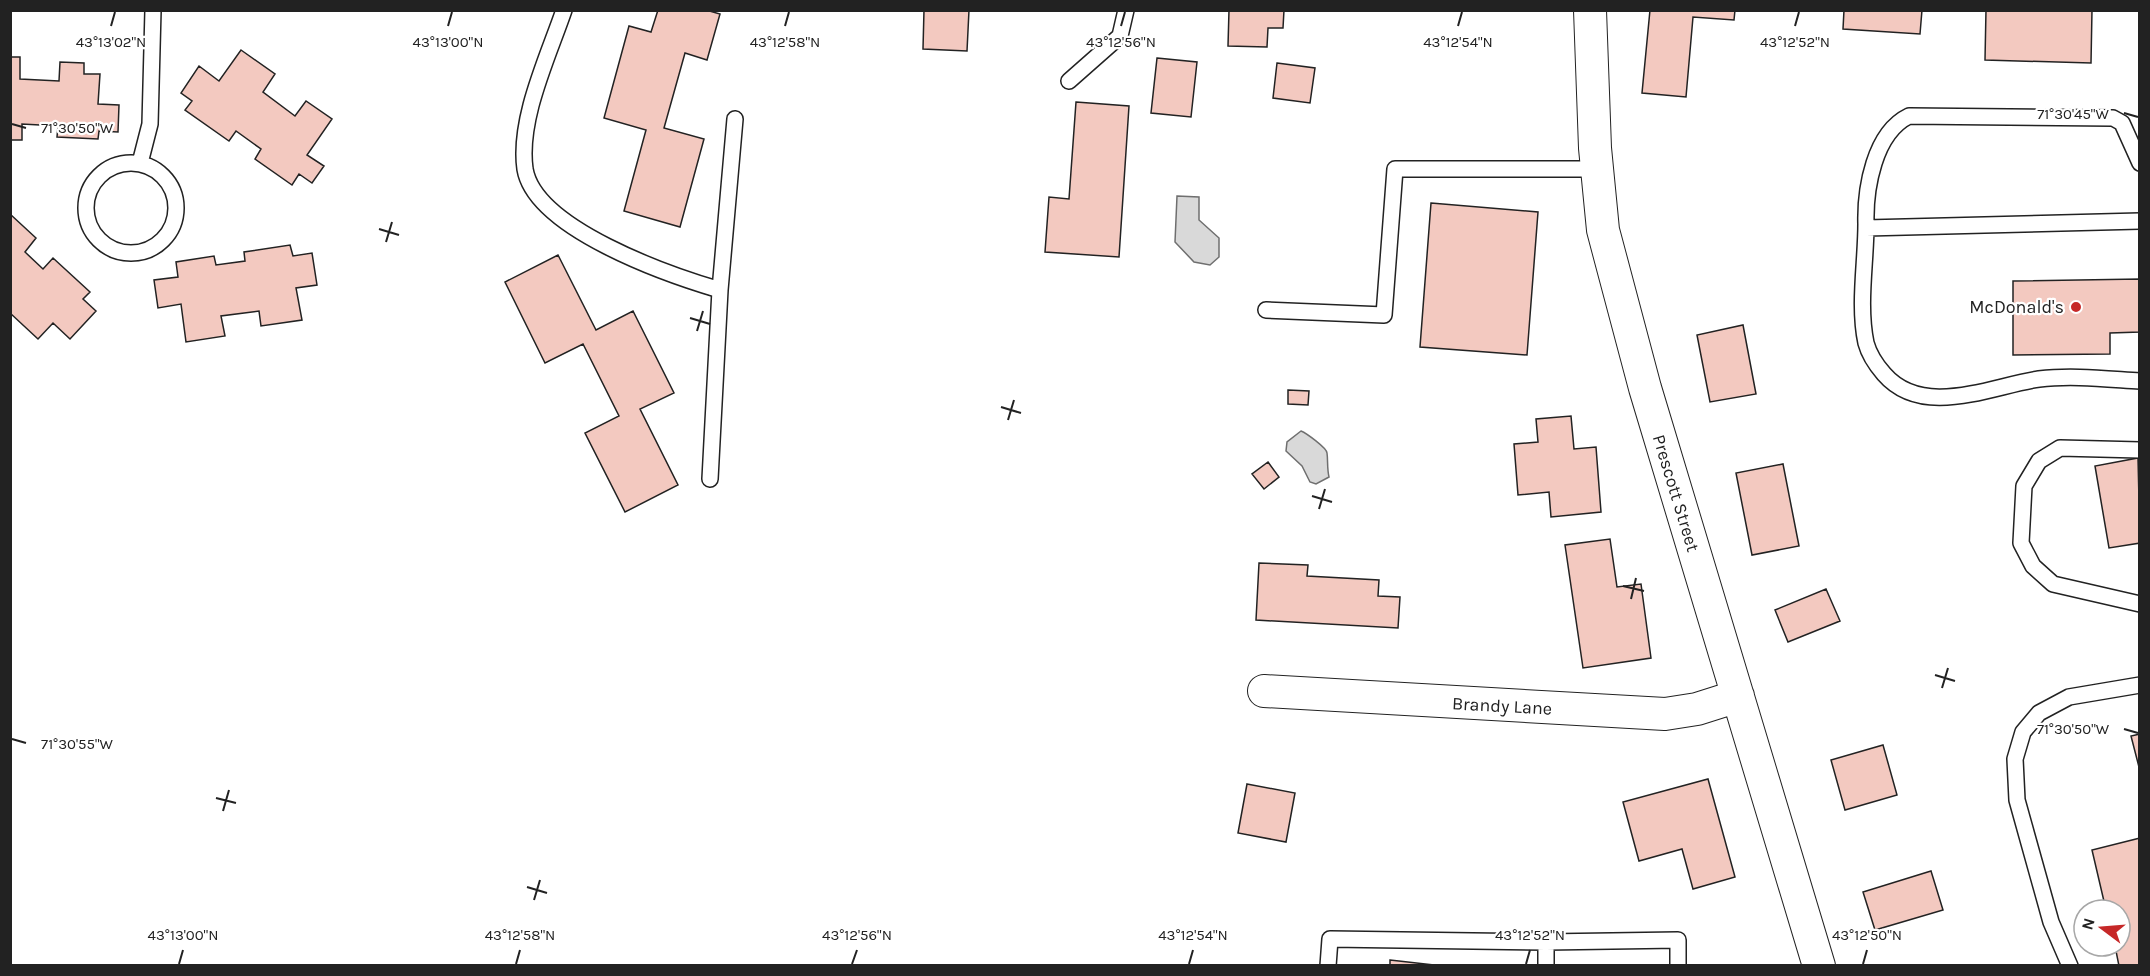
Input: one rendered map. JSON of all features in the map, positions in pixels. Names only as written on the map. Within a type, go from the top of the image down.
[{"type":"street","name":"Prescott Street","points":[[1590,10],[1597,169],[1603,230],[1645,388],[1819,966]]},
{"type":"street","name":"Brandy Lane","points":[[1264,691],[1665,714],[1697,709],[1738,696]]},
{"type":"lane","points":[[140,163],[150,124],[153,10]]},
{"type":"lane","points":[[564,10],[538,83],[524,146],[526,171],[535,192],[546,204],[590,237],[665,274],[720,290]]},
{"type":"lane","points":[[1069,81],[1120,36],[1126,10]]},
{"type":"lane","points":[[2139,163],[2122,123],[2114,118],[1909,116],[1896,122],[1886,136],[1870,178],[1865,205],[1866,344],[1878,366],[1895,386],[1917,394],[1944,397],[1968,395],[2042,379],[2139,381]]},
{"type":"lane","points":[[710,479],[720,290],[735,119]]},
{"type":"lane","points":[[125,163],[140,163],[154,169],[165,178],[173,191],[176,205],[174,220],[168,234],[158,244],[145,251],[130,254],[116,251],[102,244],[92,232],[86,219],[85,204],[89,189],[98,176],[110,167],[125,163]]},
{"type":"lane","points":[[1266,310],[1384,315],[1395,169],[1597,169]]},
{"type":"lane","points":[[1866,228],[2139,221]]},
{"type":"lane","points":[[2139,450],[2060,448],[2039,461],[2024,486],[2021,543],[2033,566],[2053,584],[2139,604]]},
{"type":"lane","points":[[2070,966],[2051,922],[2017,800],[2015,759],[2022,732],[2039,713],[2069,697],[2139,685]]},
{"type":"lane","points":[[1328,966],[1330,939],[1546,942],[1678,940],[1678,966]]},
{"type":"lane","points":[[1546,942],[1546,966]]},
{"type":"shaded area","points":[[1177,196],[1199,197],[1199,220],[1219,238],[1219,257],[1210,265],[1194,262],[1175,242]]},
{"type":"shaded area","points":[[1301,431],[1320,444],[1327,453],[1329,477],[1316,484],[1310,482],[1302,466],[1286,451],[1287,442]]},
{"type":"building","points":[[658,10],[706,10],[720,14],[707,60],[685,53],[664,128],[704,139],[680,227],[624,211],[646,130],[604,118],[629,26],[651,32]]},
{"type":"building","points":[[924,10],[969,10],[967,51],[923,49]]},
{"type":"building","points":[[1229,10],[1284,10],[1283,28],[1268,28],[1267,47],[1228,46]]},
{"type":"building","points":[[1650,10],[1735,10],[1734,20],[1693,17],[1686,97],[1642,93]]},
{"type":"building","points":[[1844,10],[1922,10],[1920,34],[1843,29]]},
{"type":"building","points":[[1986,10],[2092,10],[2091,63],[1985,60]]},
{"type":"building","points":[[241,50],[275,74],[263,92],[295,116],[306,101],[332,119],[307,155],[324,166],[312,183],[299,174],[292,185],[255,159],[261,149],[236,131],[229,141],[185,110],[192,101],[181,93],[199,66],[219,81]]},
{"type":"building","points":[[10,57],[20,57],[20,79],[59,81],[60,62],[84,63],[84,74],[100,74],[98,104],[119,105],[118,132],[99,131],[98,139],[57,137],[58,126],[22,124],[22,140],[10,140]]},
{"type":"building","points":[[1157,58],[1197,62],[1191,117],[1151,113]]},
{"type":"building","points":[[1277,63],[1315,68],[1310,103],[1273,98]]},
{"type":"building","points":[[1076,102],[1129,106],[1119,257],[1045,252],[1049,197],[1069,199]]},
{"type":"building","points":[[1431,203],[1538,212],[1527,355],[1420,347]]},
{"type":"building","points":[[10,214],[36,238],[25,252],[43,269],[53,258],[90,292],[83,299],[96,311],[70,339],[53,323],[38,339],[10,313]]},
{"type":"building","points":[[290,245],[293,256],[312,253],[317,285],[296,288],[302,320],[261,326],[259,311],[221,316],[225,336],[186,342],[181,304],[158,308],[154,280],[178,277],[176,262],[214,256],[216,265],[245,261],[244,252]]},
{"type":"building","points":[[558,255],[596,330],[633,311],[674,393],[640,409],[678,485],[625,512],[585,433],[619,416],[583,344],[545,363],[505,282]]},
{"type":"building","name":"McDonald's","points":[[2140,279],[2140,332],[2110,333],[2110,354],[2013,355],[2013,281]]},
{"type":"building","points":[[1743,325],[1756,394],[1710,402],[1697,335]]},
{"type":"building","points":[[1288,390],[1309,391],[1308,405],[1288,404]]},
{"type":"building","points":[[1571,416],[1574,449],[1596,447],[1601,512],[1551,517],[1549,492],[1518,495],[1514,444],[1538,442],[1536,419]]},
{"type":"building","points":[[2138,458],[2140,543],[2109,548],[2095,466]]},
{"type":"building","points":[[1268,462],[1279,477],[1264,489],[1252,474]]},
{"type":"building","points":[[1783,464],[1799,546],[1752,555],[1736,473]]},
{"type":"building","points":[[1610,539],[1617,587],[1641,584],[1651,658],[1583,668],[1565,545]]},
{"type":"building","points":[[1259,563],[1308,565],[1307,576],[1379,580],[1378,596],[1400,597],[1398,628],[1256,620]]},
{"type":"building","points":[[1826,589],[1840,621],[1788,642],[1775,610]]},
{"type":"building","points":[[2140,734],[2140,771],[2131,736]]},
{"type":"building","points":[[1883,745],[1897,795],[1845,810],[1831,760]]},
{"type":"building","points":[[1708,779],[1735,877],[1693,889],[1682,849],[1639,861],[1623,802]]},
{"type":"building","points":[[1247,784],[1295,793],[1286,842],[1238,833]]},
{"type":"building","points":[[2140,838],[2140,966],[2119,966],[2117,958],[2132,958],[2132,898],[2103,898],[2092,850]]},
{"type":"building","points":[[1931,871],[1943,910],[1875,930],[1863,892]]},
{"type":"building","points":[[1390,960],[1443,966],[1390,966]]},
{"type":"place","name":"McDonald's","points":[[2076,307]]}]
